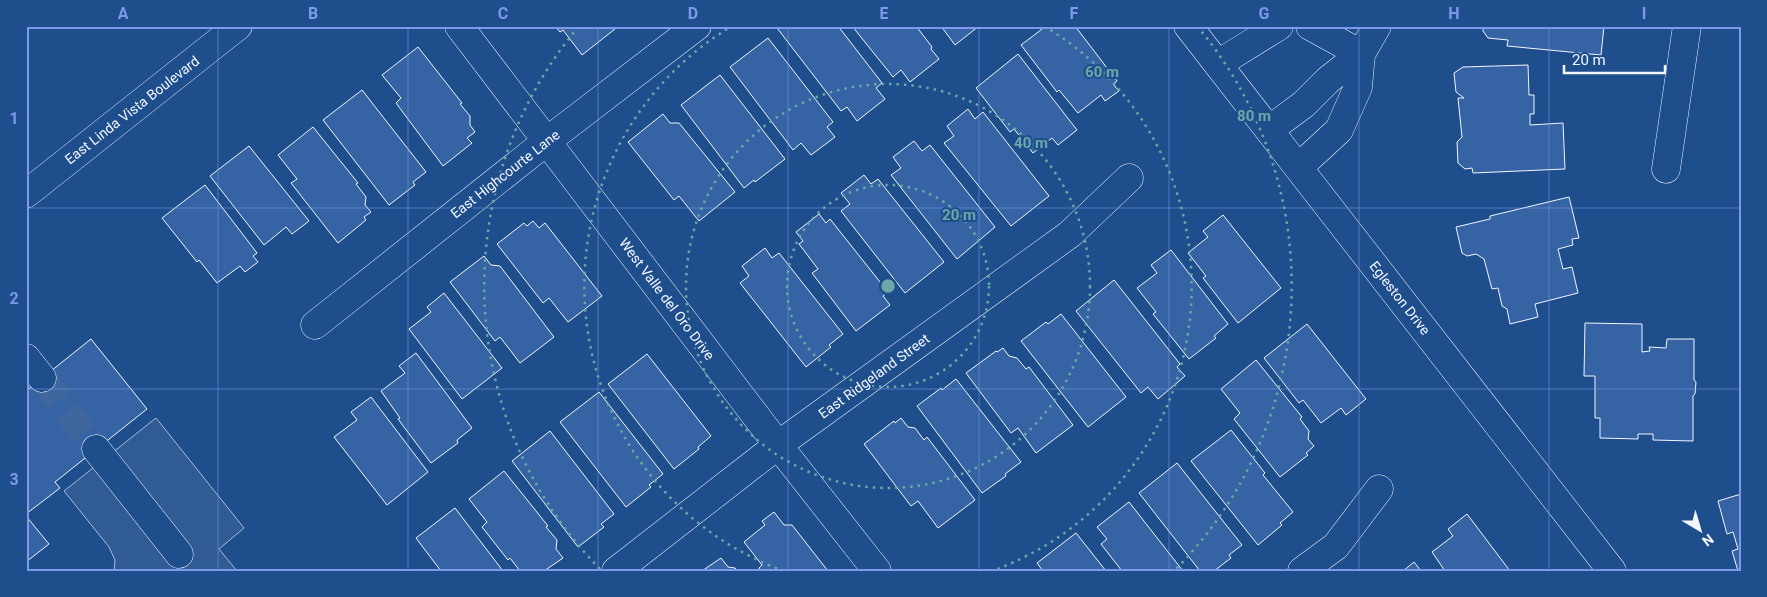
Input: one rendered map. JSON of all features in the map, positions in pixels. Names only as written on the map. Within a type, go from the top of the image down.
[{"type":"street","name":"East Linda Vista Boulevard","points":[[26,194],[238,26]]},
{"type":"street","name":"West Valle del Oro Drive","points":[[459,26],[778,445],[877,571]]},
{"type":"street","name":"East Highcourte Lane","points":[[315,325],[547,141],[697,26]]},
{"type":"street","name":"Egleston Drive","points":[[1188,26],[1612,571]]},
{"type":"street","points":[[1218,64],[1279,26]]},
{"type":"street","points":[[1310,26],[1360,54]]},
{"type":"street","points":[[1269,130],[1304,104],[1328,80],[1360,54],[1377,26]]},
{"type":"street","points":[[1666,169],[1687,26]]},
{"type":"street","points":[[1299,167],[1339,130],[1358,87],[1360,54]]},
{"type":"street","name":"East Ridgeland Street","points":[[616,571],[778,445],[1070,234],[1129,178]]},
{"type":"street","points":[[96,449],[179,554]]},
{"type":"street","points":[[1302,571],[1336,546],[1379,489]]},
{"type":"shaded area","points":[[156,418],[244,528],[219,549],[237,571],[114,571],[115,560],[109,547],[64,491]]},
{"type":"building","points":[[555,26],[613,26],[615,29],[582,55],[563,30],[560,32]]},
{"type":"building","points":[[779,26],[838,26],[882,83],[876,88],[885,99],[857,121],[847,107],[841,111],[777,28]]},
{"type":"building","points":[[852,26],[916,26],[939,59],[910,82],[901,70],[893,77]]},
{"type":"building","points":[[941,26],[979,26],[955,45]]},
{"type":"building","points":[[1046,26],[1075,26],[1117,81],[1113,84],[1119,91],[1105,101],[1101,95],[1078,113],[1059,90],[1057,92],[1021,45]]},
{"type":"building","points":[[1483,26],[1604,26],[1601,55],[1507,46],[1508,40],[1488,38],[1483,31]]},
{"type":"building","points":[[768,38],[833,122],[827,127],[835,137],[811,155],[801,143],[793,150],[730,67]]},
{"type":"building","points":[[418,47],[462,103],[460,104],[470,116],[470,125],[475,132],[467,138],[472,143],[443,166],[396,103],[401,98],[382,75]]},
{"type":"building","points":[[1018,54],[1077,130],[1058,145],[1052,138],[1033,153],[1014,129],[1010,132],[976,88]]},
{"type":"building","points":[[1528,65],[1529,95],[1534,95],[1534,114],[1530,114],[1530,125],[1563,123],[1565,169],[1473,173],[1472,168],[1465,169],[1458,163],[1457,142],[1462,137],[1458,98],[1464,98],[1456,92],[1454,73],[1463,67]]},
{"type":"building","points":[[720,75],[785,159],[744,188],[681,105]]},
{"type":"building","points":[[362,90],[426,172],[413,182],[415,185],[389,205],[323,120]]},
{"type":"building","points":[[968,109],[975,119],[983,112],[1049,196],[1011,226],[944,143],[954,136],[947,126]]},
{"type":"building","points":[[663,114],[670,123],[679,123],[735,192],[699,221],[679,196],[674,200],[628,142]]},
{"type":"building","points":[[313,127],[358,183],[356,184],[366,197],[365,205],[371,212],[364,217],[366,220],[338,243],[291,183],[297,179],[278,155]]},
{"type":"building","points":[[914,141],[922,151],[930,145],[995,227],[957,259],[891,175],[901,168],[893,157]]},
{"type":"building","points":[[249,146],[309,221],[292,234],[286,227],[264,245],[210,176]]},
{"type":"building","points":[[864,175],[871,184],[878,179],[944,262],[905,293],[841,211],[850,204],[841,193]]},
{"type":"building","points":[[205,185],[257,253],[253,256],[258,262],[245,272],[240,266],[217,283],[199,260],[197,262],[162,218]]},
{"type":"building","points":[[1569,197],[1579,238],[1572,239],[1573,245],[1558,249],[1563,269],[1572,267],[1578,293],[1535,304],[1538,317],[1510,324],[1507,309],[1502,306],[1498,288],[1492,289],[1484,259],[1476,254],[1467,256],[1462,253],[1456,227],[1490,219],[1490,216]]},
{"type":"building","points":[[819,214],[826,223],[830,219],[888,292],[883,296],[890,305],[856,331],[812,273],[818,269],[799,244],[803,241],[796,232]]},
{"type":"building","points":[[1223,215],[1281,288],[1238,323],[1203,278],[1206,276],[1188,253],[1208,237],[1203,231]]},
{"type":"building","points":[[533,221],[539,228],[545,223],[602,296],[568,322],[549,298],[543,303],[497,244],[524,223],[527,226]]},
{"type":"building","points":[[765,248],[772,258],[779,253],[843,334],[829,345],[831,347],[806,367],[740,283],[749,276],[742,266]]},
{"type":"building","points":[[1171,250],[1228,324],[1214,336],[1216,338],[1189,359],[1153,314],[1156,312],[1137,288],[1157,273],[1151,265]]},
{"type":"building","points":[[484,256],[491,265],[500,266],[554,337],[520,363],[500,337],[495,341],[450,282]]},
{"type":"building","points":[[1114,280],[1180,364],[1177,367],[1185,376],[1158,399],[1148,387],[1141,393],[1076,311]]},
{"type":"building","points":[[444,293],[502,368],[462,399],[409,329],[431,312],[427,307]]},
{"type":"building","points":[[1061,314],[1126,397],[1088,427],[1021,341],[1046,322],[1048,324]]},
{"type":"building","points":[[1585,323],[1642,324],[1642,352],[1650,351],[1649,347],[1666,348],[1667,339],[1694,339],[1694,380],[1696,382],[1695,394],[1693,396],[1693,441],[1653,440],[1653,434],[1638,434],[1638,439],[1600,438],[1600,418],[1595,418],[1595,376],[1584,376]]},
{"type":"building","points":[[1307,324],[1366,399],[1346,415],[1341,408],[1321,423],[1303,400],[1299,403],[1264,358]]},
{"type":"building","points":[[91,339],[147,409],[55,482],[60,488],[26,514],[26,391]]},
{"type":"building","points":[[1003,348],[1009,356],[1017,358],[1026,369],[1029,367],[1073,425],[1036,453],[1018,428],[1011,433],[966,373]]},
{"type":"building","points":[[416,353],[472,428],[457,440],[458,443],[431,463],[398,419],[400,418],[381,391],[405,373],[399,366]]},
{"type":"building","points":[[647,354],[711,436],[698,447],[699,449],[674,469],[608,384]]},
{"type":"building","points":[[1256,360],[1302,417],[1300,419],[1309,431],[1308,439],[1314,446],[1306,453],[1308,455],[1280,477],[1234,419],[1240,413],[1221,389]]},
{"type":"building","points":[[956,379],[1021,462],[1005,474],[1006,476],[982,493],[917,406]]},
{"type":"building","points":[[599,392],[663,474],[649,485],[651,487],[626,507],[560,422]]},
{"type":"building","points":[[371,397],[428,472],[387,505],[334,437],[357,420],[351,412]]},
{"type":"building","points":[[901,418],[908,427],[915,428],[924,440],[927,437],[975,500],[938,528],[918,501],[911,506],[864,444],[894,421],[895,423]]},
{"type":"building","points":[[1231,430],[1265,473],[1263,475],[1293,512],[1280,523],[1282,525],[1258,545],[1191,461]]},
{"type":"building","points":[[550,431],[614,514],[601,524],[604,527],[578,547],[512,461]]},
{"type":"building","points":[[1177,463],[1242,545],[1229,555],[1231,558],[1214,571],[1200,571],[1139,493]]},
{"type":"building","points":[[504,471],[557,540],[556,549],[563,558],[544,571],[520,571],[510,558],[508,560],[482,527],[487,522],[469,499]]},
{"type":"building","points":[[1741,494],[1741,571],[1738,571],[1732,551],[1738,549],[1733,532],[1727,534],[1718,501]]},
{"type":"building","points":[[1129,502],[1183,571],[1122,571],[1101,544],[1107,539],[1097,527]]},
{"type":"building","points":[[455,508],[503,571],[441,571],[416,538]]},
{"type":"building","points":[[774,512],[784,525],[792,525],[828,571],[760,571],[759,568],[762,565],[744,542],[765,525],[762,521]]},
{"type":"building","points":[[1467,514],[1510,571],[1445,571],[1432,552],[1453,536],[1448,529]]},
{"type":"building","points":[[26,516],[49,544],[26,562]]},
{"type":"building","points":[[1076,533],[1106,571],[1043,571],[1037,563]]},
{"type":"building","points":[[721,558],[728,567],[735,568],[738,571],[702,571]]},
{"type":"building","points":[[1414,562],[1421,571],[1403,571]]},
{"type":"tunnel","points":[[42,378],[96,449]]}]
